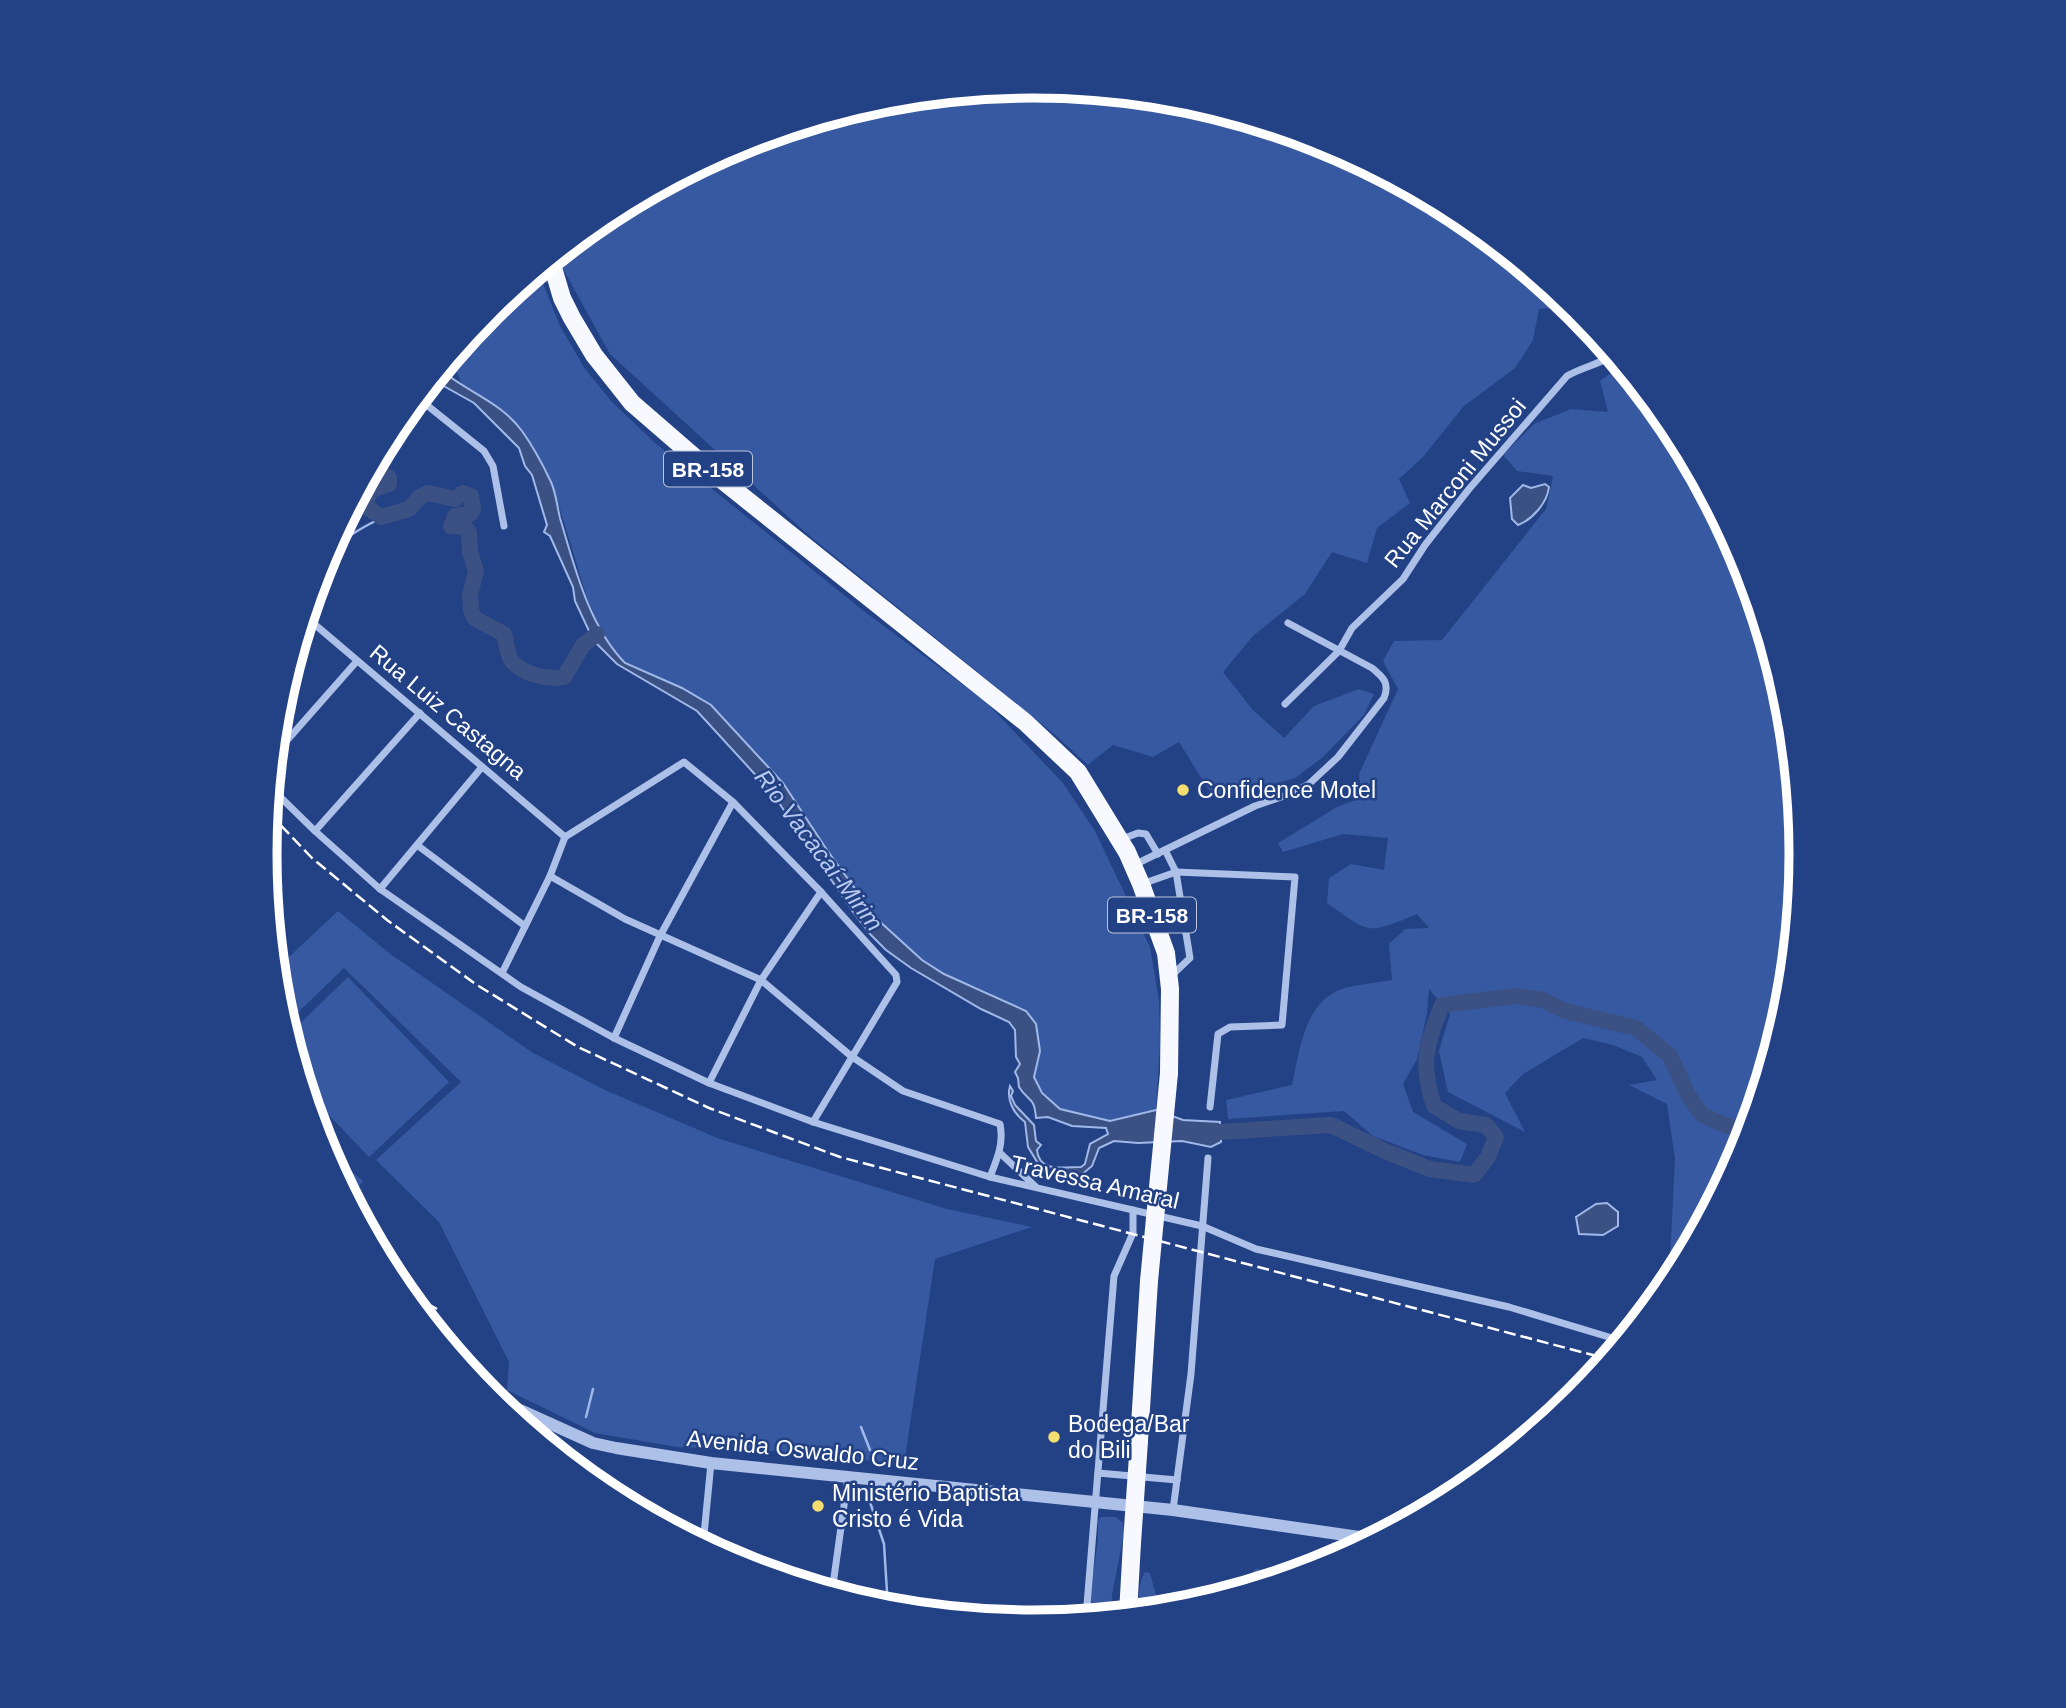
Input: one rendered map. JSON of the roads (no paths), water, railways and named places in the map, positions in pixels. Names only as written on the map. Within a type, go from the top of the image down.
[{"type":"highway","name":"BR-158","points":[[554,270],[562,299],[572,318],[594,355],[632,403],[707,468],[1025,722],[1078,772],[1121,839],[1142,884],[1166,953],[1169,978],[1168,1073],[1149,1281],[1128,1604]]},
{"type":"street","name":"Rua Marconi Mussoi","points":[[1285,704],[1339,651],[1352,628],[1403,579],[1469,489],[1567,376],[1578,369],[1605,361]]},
{"type":"street","points":[[426,404],[484,451],[493,466],[504,526]]},
{"type":"street","name":"Rua Luiz Castagna","points":[[313,623],[565,837]]},
{"type":"street","points":[[1133,865],[1255,806],[1309,784],[1338,757],[1384,698],[1387,690],[1384,678],[1372,668],[1288,623]]},
{"type":"street","points":[[285,742],[357,661]]},
{"type":"street","points":[[315,831],[419,713]]},
{"type":"street","points":[[502,973],[550,876],[565,837],[684,762],[733,802],[821,892],[896,975],[897,982],[813,1122]]},
{"type":"street","points":[[380,889],[482,767]]},
{"type":"street","points":[[280,796],[380,889],[521,987],[614,1038],[709,1083],[813,1122],[989,1177]]},
{"type":"street","points":[[614,1038],[660,936],[733,802]]},
{"type":"street","points":[[1121,839],[1138,833],[1146,834],[1176,872],[1190,958],[1169,978]]},
{"type":"street","points":[[417,845],[525,926]]},
{"type":"street","points":[[1142,884],[1176,872],[1295,877],[1282,1025],[1230,1027],[1218,1034],[1210,1107]]},
{"type":"street","name":"Travessa Amaral","points":[[550,876],[625,919],[761,980],[851,1056],[903,1091],[1000,1124],[1000,1153],[989,1177],[1202,1226],[1256,1249],[1509,1307],[1612,1339]]},
{"type":"street","points":[[709,1083],[761,980],[821,892]]},
{"type":"street","points":[[1000,1153],[1038,1188]]},
{"type":"street","points":[[1173,1510],[1191,1374],[1208,1158]]},
{"type":"street","points":[[1087,1608],[1114,1276],[1133,1233],[1133,1210]]},
{"type":"street","name":"Avenida Oswaldo Cruz","points":[[538,1425],[593,1443],[711,1463],[1173,1510],[1357,1537]]},
{"type":"street","points":[[704,1534],[711,1463]]},
{"type":"street","points":[[1098,1473],[1177,1480]]},
{"type":"street","points":[[833,1583],[848,1477]]},
{"type":"water","name":"Rio Vacacaí-Mirim","points":[[448,376],[494,405],[514,421],[530,442],[553,486],[584,595],[612,648],[625,663],[682,688],[711,705],[783,783],[877,919],[922,960],[944,974],[1026,1011],[1036,1024],[1040,1051],[1034,1077],[1042,1093],[1060,1109],[1110,1121],[1156,1110],[1183,1120],[1220,1122],[1221,1142],[1211,1147],[1182,1141],[1114,1141],[1099,1148],[1092,1166],[1080,1176],[1045,1175],[1028,1147],[1025,1122],[1012,1106],[1010,1086],[1015,1105],[1034,1125],[1036,1141],[1041,1145],[1037,1150],[1039,1157],[1047,1165],[1060,1168],[1081,1167],[1085,1164],[1090,1144],[1108,1134],[1106,1128],[1072,1126],[1048,1117],[1036,1118],[1032,1102],[1019,1087],[1015,1072],[1020,1064],[1016,1057],[1015,1030],[1009,1022],[981,1009],[911,968],[886,950],[853,912],[773,794],[697,711],[617,664],[595,642],[588,642],[590,633],[575,601],[573,587],[550,536],[544,532],[547,525],[532,475],[525,466],[519,448],[474,403],[441,384]]},
{"type":"water","points":[[1545,484],[1549,487],[1542,504],[1529,519],[1518,525],[1512,519],[1510,498],[1523,485],[1531,488]]},
{"type":"water","points":[[1607,1203],[1618,1212],[1618,1226],[1603,1235],[1579,1234],[1576,1217],[1596,1204]]},
{"type":"waterway","points":[[380,472],[389,478],[389,484],[372,490],[366,500],[368,508],[381,517],[409,509],[428,493],[455,499],[463,493],[471,496],[473,510],[470,514],[455,516],[451,526],[465,527],[469,532],[470,552],[476,571],[470,595],[471,610],[474,618],[504,634],[509,655],[517,666],[536,675],[564,677],[583,645],[597,634]]},
{"type":"waterway","points":[[347,537],[385,516]]},
{"type":"waterway","name":"Rio Vacacaí-Mirim","points":[[1201,1131],[1331,1125],[1430,1169],[1474,1175],[1488,1157],[1496,1137],[1486,1125],[1459,1121],[1434,1106],[1426,1066],[1429,1043],[1442,1005],[1516,996],[1543,1000],[1565,1011],[1636,1028],[1670,1056],[1688,1095],[1702,1115],[1736,1129]]},
{"type":"waterway","points":[[586,1417],[593,1389]]},
{"type":"waterway","points":[[861,1427],[870,1450]]},
{"type":"waterway","points":[[869,1499],[884,1544],[887,1595]]},
{"type":"railway","points":[[278,823],[312,858],[387,920],[477,985],[578,1047],[709,1108],[840,1157],[1597,1356]]},
{"type":"railway","points":[[424,1302],[437,1309]]},
{"type":"place","name":"Confidence Motel","points":[[1183,790]]},
{"type":"place","name":"Bodega/Bar do Bili","points":[[1054,1437]]},
{"type":"place","name":"Ministério Baptista Cristo é Vida","points":[[818,1506]]}]
